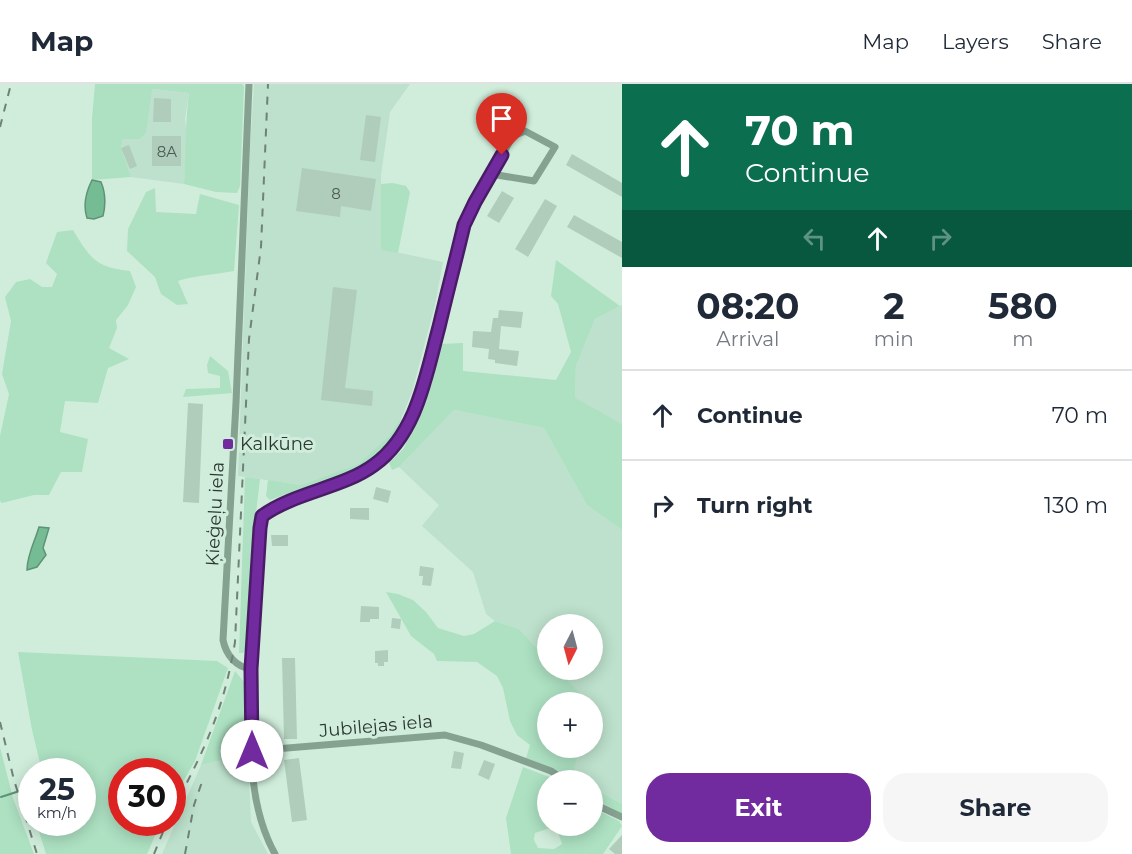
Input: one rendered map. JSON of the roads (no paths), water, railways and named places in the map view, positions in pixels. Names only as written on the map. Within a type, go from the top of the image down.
[{"type":"street","name":"Ķieģeļu iela","points":[[249,84],[237,391],[223,640],[226,654],[244,668],[251,669]]},
{"type":"street","points":[[275,854],[262,827],[253,789],[251,669],[262,516],[275,506],[360,474],[374,466],[390,452],[401,437],[422,390],[464,225],[491,174],[513,136],[525,131],[555,147],[534,182],[491,174]]},
{"type":"street","name":"Jubilejas iela","points":[[252,751],[445,735],[481,745],[548,770]]},
{"type":"street","points":[[603,808],[622,817]]},
{"type":"waterway","points":[[1,797],[18,792]]},
{"type":"railway","points":[[0,127],[11,84]]},
{"type":"railway","points":[[186,784],[219,710],[235,642],[249,339],[261,247],[268,84]]},
{"type":"railway","points":[[0,722],[14,780],[37,854]]},
{"type":"railway","points":[[185,854],[194,805],[203,779]]},
{"type":"railway","points":[[154,854],[161,836]]},
{"type":"place","name":"Kalkūne","points":[[228,444]]}]
